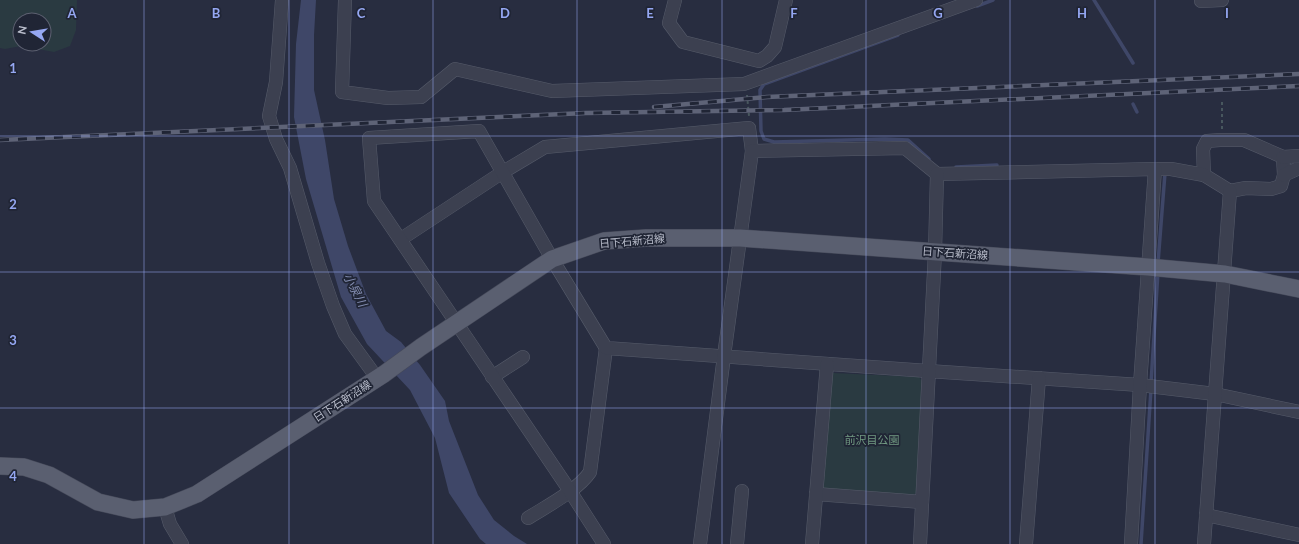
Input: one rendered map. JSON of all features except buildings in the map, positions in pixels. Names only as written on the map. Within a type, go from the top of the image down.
[{"type":"main road","name":"日下石新沼線","points":[[0,466],[24,467],[49,475],[98,502],[133,510],[165,507],[197,494],[381,376],[420,347],[552,259],[604,241],[646,238],[740,238],[1225,274],[1299,289]]},
{"type":"street","points":[[282,0],[276,82],[269,116],[276,139],[290,168],[332,306],[345,334],[381,376]]},
{"type":"street","points":[[345,0],[342,92],[388,98],[421,97],[455,70],[552,91],[744,84],[955,4],[976,0]]},
{"type":"street","points":[[675,0],[669,23],[683,42],[760,61],[775,47],[786,0]]},
{"type":"street","points":[[1201,0],[1222,0]]},
{"type":"street","points":[[401,239],[503,172],[545,147],[749,128],[752,151],[700,544]]},
{"type":"street","points":[[528,518],[570,491],[585,480],[590,472],[606,348],[552,259],[479,131],[369,138],[374,201],[570,491],[604,544]]},
{"type":"street","points":[[1204,175],[1203,149],[1207,141],[1244,140],[1283,157],[1299,156]]},
{"type":"street","points":[[752,151],[905,148],[938,174],[1171,169],[1204,175],[1230,191],[1246,188],[1271,189],[1281,186],[1284,175],[1283,157]]},
{"type":"street","points":[[1131,544],[1147,386],[1155,268],[1155,169]]},
{"type":"street","points":[[1284,175],[1299,169]]},
{"type":"street","points":[[920,544],[938,174]]},
{"type":"street","points":[[1204,544],[1230,191]]},
{"type":"street","points":[[606,348],[1147,386],[1215,394],[1299,412]]},
{"type":"street","points":[[492,377],[523,357]]},
{"type":"street","points":[[812,544],[827,364]]},
{"type":"street","points":[[1026,544],[1039,378]]},
{"type":"street","points":[[737,544],[742,491]]},
{"type":"street","points":[[816,494],[922,502]]},
{"type":"street","points":[[165,507],[170,524],[182,544]]},
{"type":"street","points":[[1206,514],[1299,535]]},
{"type":"path","points":[[744,84],[748,98],[749,128]]},
{"type":"path","points":[[1222,99],[1222,123]]},
{"type":"green space","points":[[0,0],[77,0],[76,30],[70,46],[52,52],[52,12],[12,12],[12,48],[0,48]]},
{"type":"green space","name":"前沢目公園","points":[[833,373],[919,377],[922,381],[917,492],[911,497],[825,490],[821,486],[830,378]]},
{"type":"water","name":"小泉川","points":[[301,0],[316,0],[314,35],[314,90],[325,140],[334,199],[348,246],[366,294],[386,331],[401,342],[420,365],[445,401],[449,421],[478,495],[494,520],[527,544],[486,544],[480,539],[449,493],[435,438],[410,390],[367,344],[341,297],[306,179],[294,117],[296,44]]},
{"type":"waterway","points":[[977,6],[993,0]]},
{"type":"waterway","points":[[1094,0],[1133,63]]},
{"type":"waterway","points":[[898,35],[764,84],[760,90],[761,131],[764,139],[774,142],[885,139],[908,140],[929,159]]},
{"type":"waterway","points":[[1133,104],[1137,112]]},
{"type":"waterway","points":[[956,167],[997,165]]},
{"type":"waterway","points":[[1158,263],[1165,173]]},
{"type":"waterway","points":[[1151,383],[1158,272]]},
{"type":"waterway","points":[[1141,544],[1151,389]]},
{"type":"railway","points":[[654,107],[767,97],[1299,74]]},
{"type":"railway","points":[[0,140],[586,113],[784,110],[1299,86]]}]
